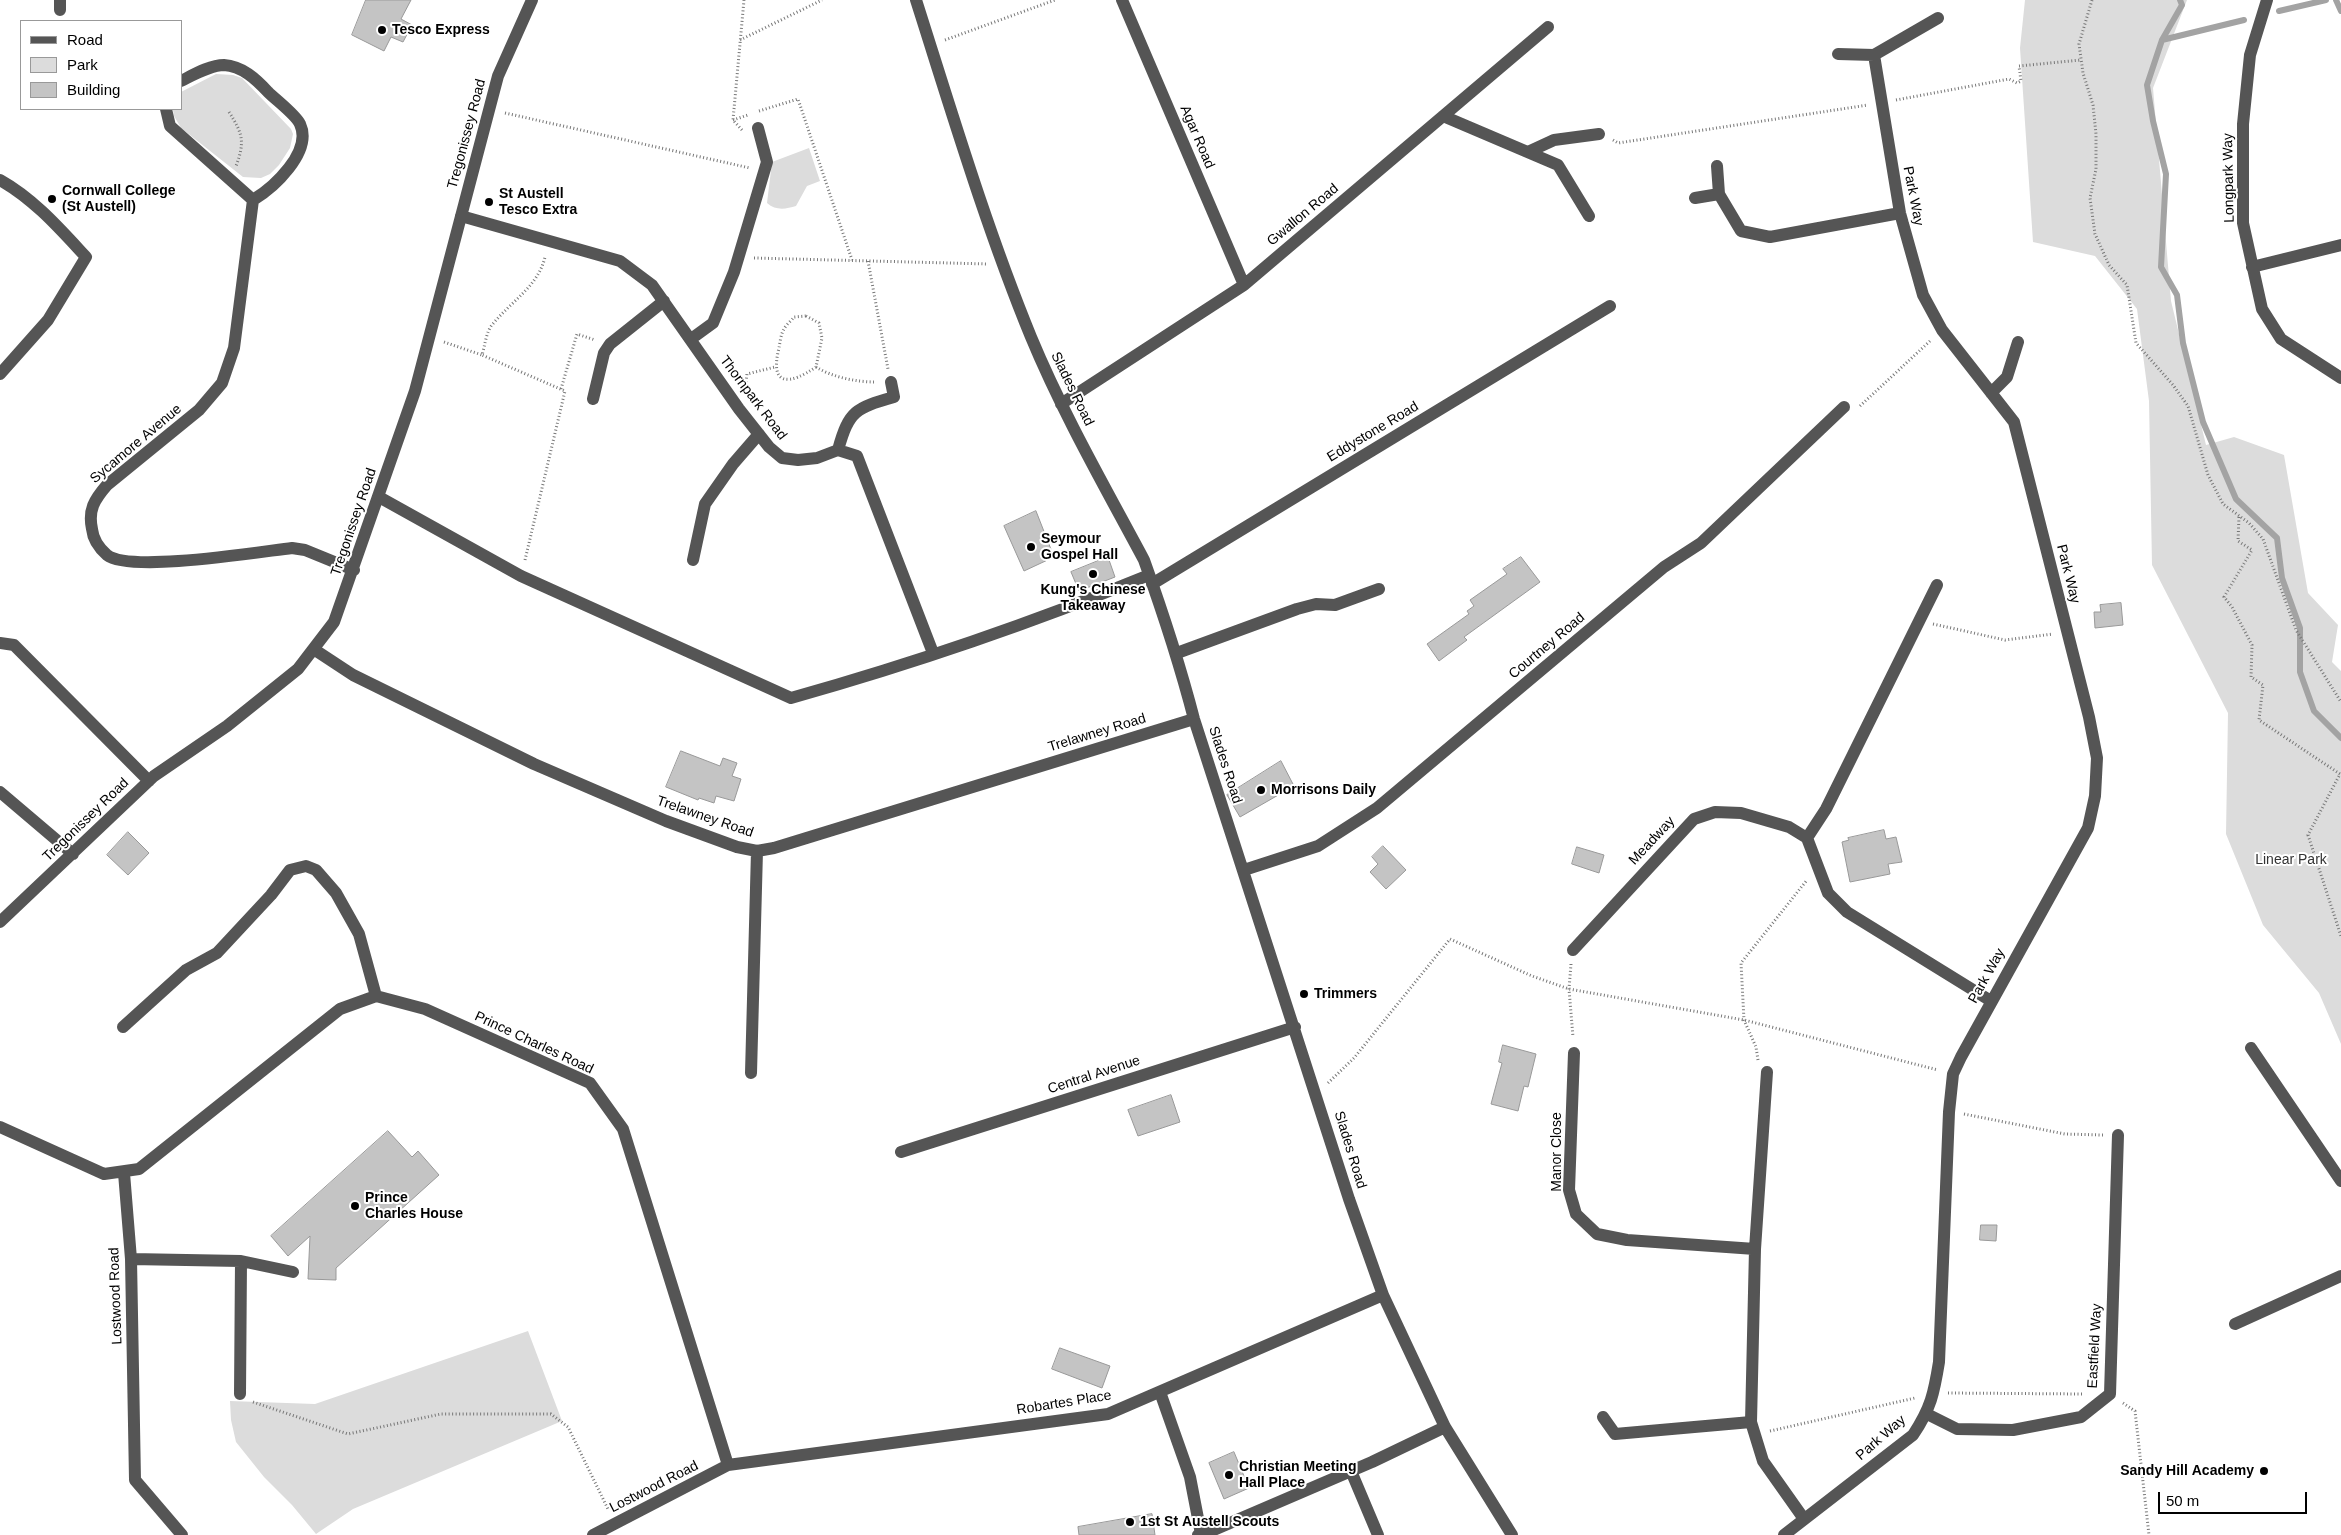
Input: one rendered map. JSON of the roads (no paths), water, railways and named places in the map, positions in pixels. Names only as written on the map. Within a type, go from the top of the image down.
[{"type":"street","name":"Slades Road","points":[[916,0],[978,196],[1031,337],[1061,404],[1144,560],[1177,654],[1194,718],[1349,1199],[1383,1296],[1445,1427],[1510,1534]]},
{"type":"street","name":"Agar Road","points":[[1122,0],[1244,285]]},
{"type":"street","name":"Longpark Way","points":[[2267,0],[2250,55],[2243,124],[2243,223],[2262,309],[2281,339],[2341,378]]},
{"type":"street","name":"Tregonissey Road","points":[[0,922],[149,781],[276,690],[315,650],[334,622],[354,570],[415,391],[498,76],[527,1]]},
{"type":"street","points":[[1838,54],[1874,55],[1938,18]]},
{"type":"street","name":"Gwallon Road","points":[[1061,404],[1244,285],[1548,27]]},
{"type":"street","name":"Park Way","points":[[1784,1535],[1913,1435],[1927,1414],[1934,1394],[1940,1362],[1949,1112],[1953,1074],[1991,1000],[2088,828],[2095,796],[2097,758],[2068,633],[2014,422],[1942,330],[1922,295],[1900,213],[1874,55]]},
{"type":"street","points":[[166,110],[170,126],[253,200],[269,190],[297,158],[302,137],[300,124],[256,78],[239,68],[223,65],[207,69],[182,81]]},
{"type":"street","points":[[1443,116],[1558,165],[1589,216]]},
{"type":"street","points":[[691,339],[714,323],[739,255],[767,162],[758,128]]},
{"type":"street","points":[[1528,152],[1554,140],[1599,134]]},
{"type":"street","points":[[1717,166],[1719,194],[1741,231],[1770,237],[1900,213]]},
{"type":"street","points":[[0,180],[19,192],[86,257],[48,320],[0,374]]},
{"type":"street","points":[[1695,198],[1719,194]]},
{"type":"street","name":"Sycamore Avenue","points":[[253,200],[234,348],[222,383],[199,410],[107,485],[94,500],[89,517],[93,539],[108,556],[135,562],[167,561],[292,548],[305,550],[354,570]]},
{"type":"street","name":"Thornpark Road","points":[[461,216],[620,261],[652,285],[739,409],[769,447],[782,458],[798,460],[817,458],[838,450]]},
{"type":"street","points":[[2252,267],[2341,246]]},
{"type":"street","points":[[593,399],[604,353],[610,344],[664,301]]},
{"type":"street","name":"Eddystone Road","points":[[378,497],[521,576],[792,698],[859,679],[1150,579],[1610,306]]},
{"type":"street","points":[[1992,393],[2007,377],[2018,342]]},
{"type":"street","points":[[891,382],[894,398],[862,406],[844,426],[838,450],[857,456],[933,654]]},
{"type":"street","name":"Courtney Road","points":[[1244,870],[1318,846],[1377,808],[1664,567],[1701,544],[1844,407]]},
{"type":"street","points":[[693,560],[705,504],[710,493],[759,434]]},
{"type":"street","points":[[1937,585],[1921,621],[1826,809],[1806,838],[1828,893],[1847,912],[1991,1000]]},
{"type":"street","points":[[1177,654],[1297,608],[1316,604],[1335,605],[1379,589]]},
{"type":"street","points":[[0,643],[14,644],[149,781]]},
{"type":"street","name":"Trelawney Road","points":[[315,650],[352,675],[534,764],[666,820],[737,847],[757,851],[784,845],[1194,718]]},
{"type":"street","points":[[0,792],[73,854]]},
{"type":"street","name":"Meadway","points":[[1573,950],[1694,819],[1715,812],[1741,813],[1789,826],[1806,838]]},
{"type":"street","points":[[751,1073],[757,851]]},
{"type":"street","points":[[0,1127],[104,1174],[124,1173],[139,1169],[340,1009],[376,996],[359,934],[336,892],[316,870],[306,866],[290,870],[271,895],[217,953],[186,970],[123,1027]]},
{"type":"street","name":"Prince Charles Road","points":[[376,996],[425,1009],[590,1083],[623,1129],[728,1465]]},
{"type":"street","name":"Central Avenue","points":[[901,1152],[1295,1027]]},
{"type":"street","points":[[2251,1048],[2341,1181]]},
{"type":"street","name":"Manor Close","points":[[1574,1053],[1569,1190],[1576,1214],[1597,1234],[1627,1240],[1755,1249]]},
{"type":"street","points":[[1767,1072],[1755,1249],[1751,1422],[1763,1461],[1804,1519]]},
{"type":"street","name":"Eastfield Way","points":[[1927,1414],[1957,1429],[2013,1430],[2082,1417],[2110,1394],[2118,1135]]},
{"type":"street","name":"Lostwood Road","points":[[124,1173],[132,1259],[135,1480],[182,1535]]},
{"type":"street","points":[[132,1259],[241,1262],[293,1272]]},
{"type":"street","points":[[240,1394],[241,1262]]},
{"type":"street","points":[[2235,1324],[2341,1276]]},
{"type":"street","name":"Robartes Place","points":[[728,1465],[1108,1414],[1383,1296]]},
{"type":"street","points":[[1160,1392],[1190,1477],[1200,1535],[1351,1471],[1445,1427]]},
{"type":"street","points":[[1603,1417],[1616,1434],[1751,1422]]},
{"type":"street","name":"Lostwood Road","points":[[593,1535],[728,1465]]},
{"type":"street","points":[[1351,1471],[1378,1535]]},
{"type":"waterway","points":[[2180,0],[2182,5],[2162,40],[2147,85],[2153,121],[2166,174],[2161,267],[2177,295],[2183,343],[2203,422],[2236,499],[2277,538],[2282,578],[2300,628],[2300,672],[2314,711],[2341,738]]},
{"type":"waterway","points":[[2279,11],[2326,0]]},
{"type":"waterway","points":[[2336,0],[2341,11]]},
{"type":"waterway","points":[[2162,40],[2244,20]]},
{"type":"place","name":"Tesco Express","points":[[382,30]]},
{"type":"place","name":"Cornwall College (St Austell)","points":[[52,199]]},
{"type":"place","name":"St Austell Tesco Extra","points":[[489,202]]},
{"type":"place","name":"Seymour Gospel Hall","points":[[1031,547]]},
{"type":"place","name":"Kung's Chinese Takeaway","points":[[1093,574]]},
{"type":"place","name":"Morrisons Daily","points":[[1261,790]]},
{"type":"place","name":"Trimmers","points":[[1304,994]]},
{"type":"place","name":"Prince Charles House","points":[[355,1206]]},
{"type":"place","name":"Sandy Hill Academy","points":[[2264,1471]]},
{"type":"place","name":"Christian Meeting Hall Place","points":[[1229,1475]]},
{"type":"place","name":"1st St Austell Scouts","points":[[1130,1522]]},
{"type":"park label","name":"Linear Park","points":[[2291,860]]}]
